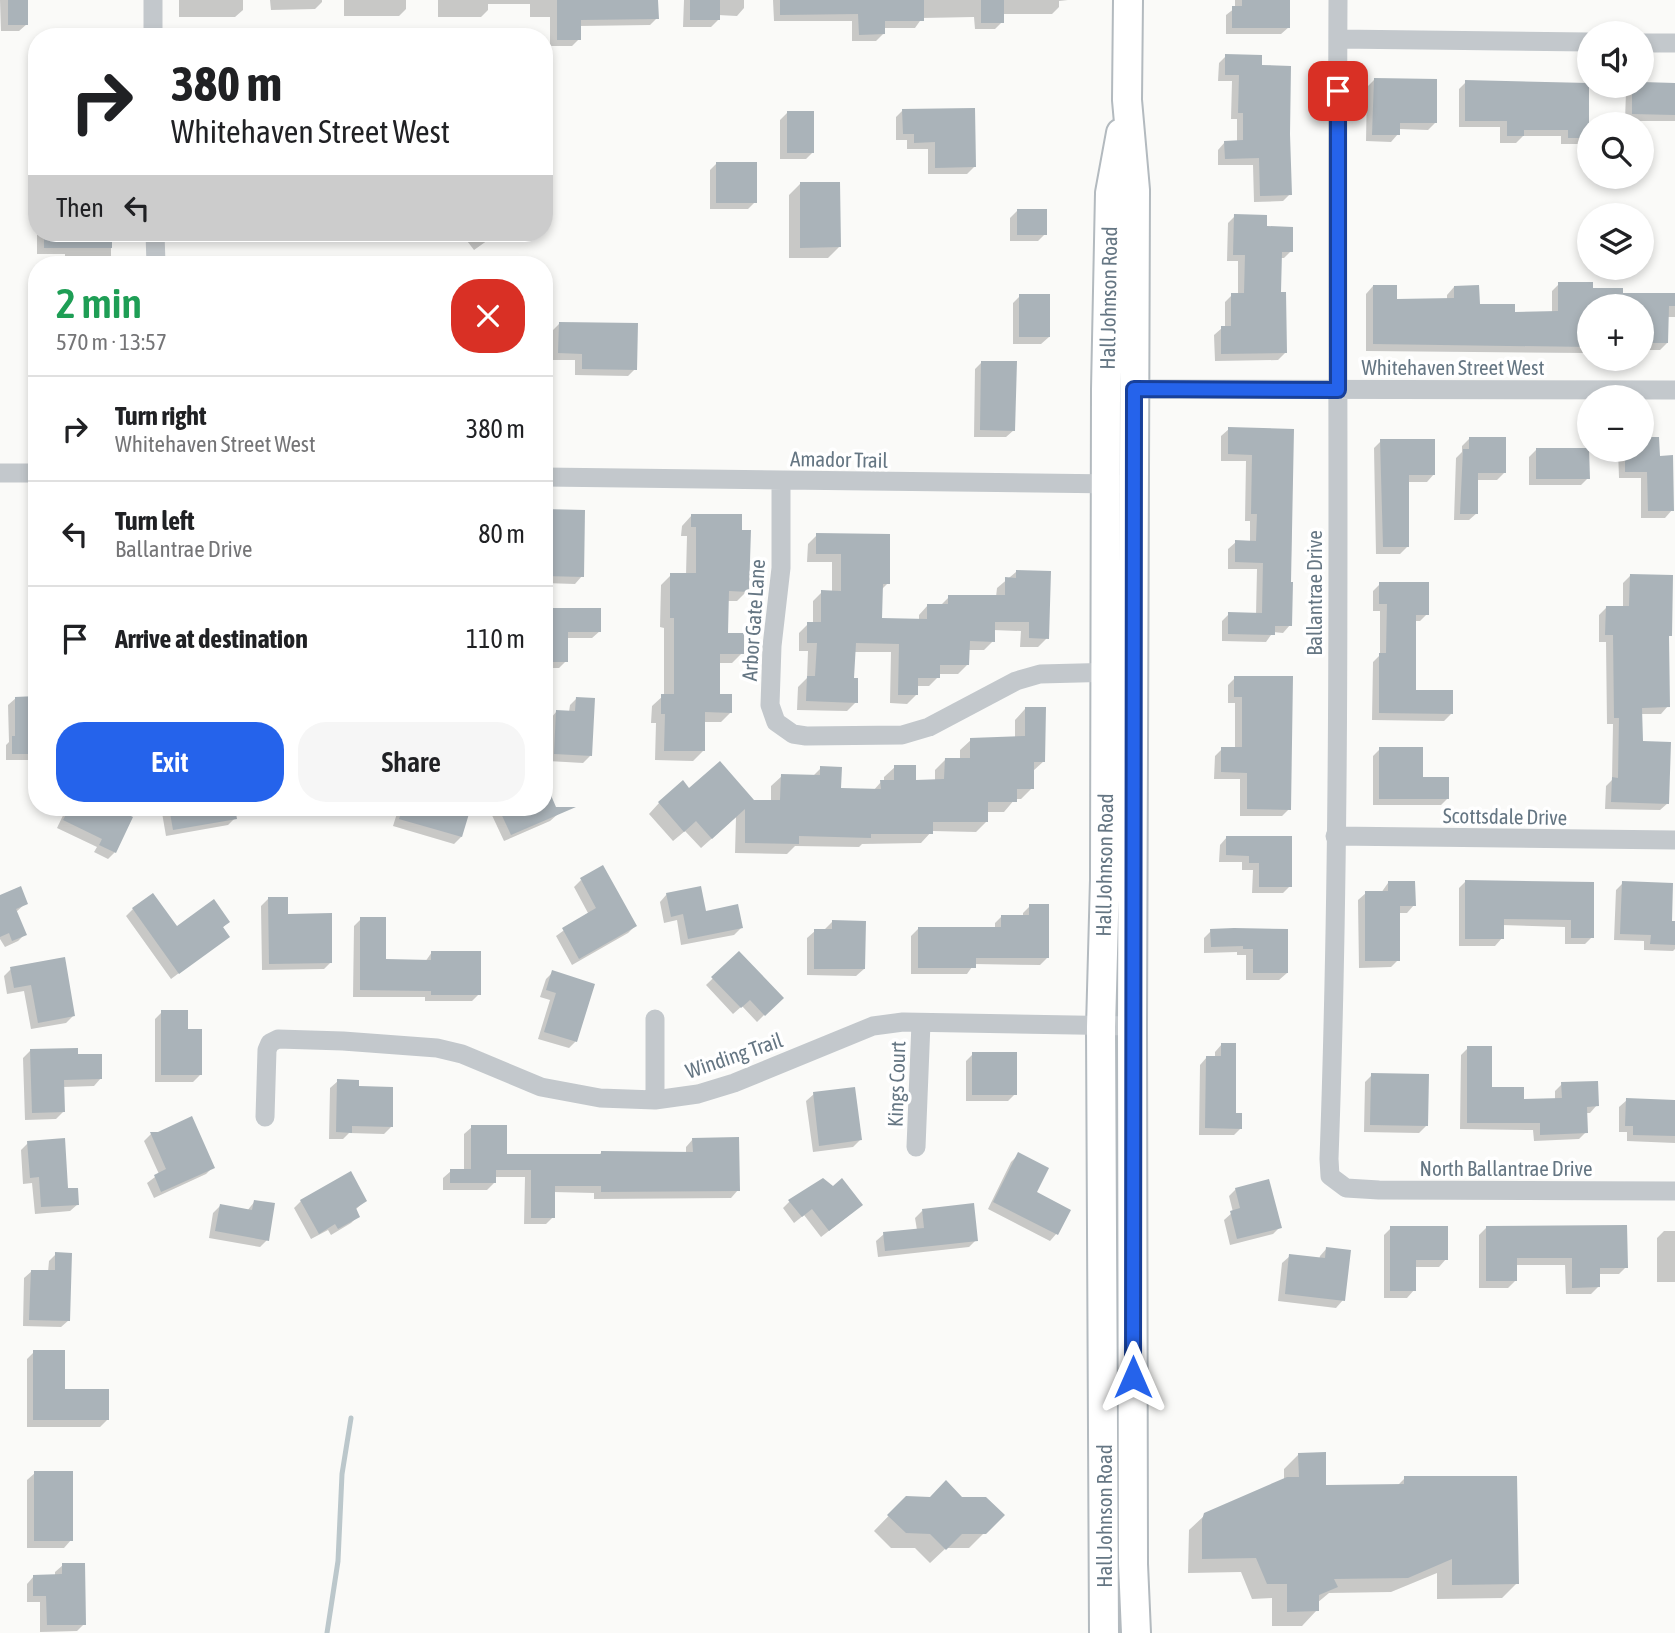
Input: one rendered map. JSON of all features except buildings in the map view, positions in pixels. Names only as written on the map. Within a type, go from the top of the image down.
[{"type":"main road","name":"Hall Johnson Road","points":[[1128,0],[1128,100],[1135,190],[1132,1026],[1136,1633]]},
{"type":"main road","name":"Hall Johnson Road","points":[[1104,1633],[1101,1027],[1105,880],[1105,389],[1110,193],[1128,100]]},
{"type":"main road","points":[[1103,1429],[1133,1429]]},
{"type":"street","points":[[153,0],[153,28]]},
{"type":"street","name":"Ballantrae Drive","points":[[1338,0],[1334,1027],[1329,1159],[1330,1176],[1338,1184]]},
{"type":"street","points":[[1338,39],[1577,42]]},
{"type":"street","points":[[1654,43],[1675,43]]},
{"type":"street","name":"Whitehaven Street West","points":[[1105,389],[1675,390]]},
{"type":"street","points":[[0,474],[28,473]]},
{"type":"street","name":"Amador Trail","points":[[553,477],[1134,484]]},
{"type":"street","name":"Arbor Gate Lane","points":[[782,481],[781,568],[772,646],[770,705],[776,722],[793,734],[902,736],[929,727],[1016,681],[1031,676],[1133,671]]},
{"type":"street","name":"Scottsdale Drive","points":[[1335,836],[1675,840]]},
{"type":"street","points":[[655,1019],[655,1100]]},
{"type":"street","name":"Winding Trail","points":[[265,1116],[267,1049],[270,1043],[278,1040],[343,1041],[437,1048],[462,1054],[541,1087],[600,1098],[655,1100],[698,1094],[734,1083],[873,1026],[921,1023],[1132,1026]]},
{"type":"street","name":"Kings Court","points":[[916,1147],[921,1023]]},
{"type":"street","name":"North Ballantrae Drive","points":[[1338,1184],[1346,1188],[1379,1190],[1675,1191]]},
{"type":"waterway","points":[[327,1633],[338,1561],[342,1474],[351,1418]]},
{"type":"route","points":[[1133,1377],[1134,389],[1338,390],[1338,91]]}]
